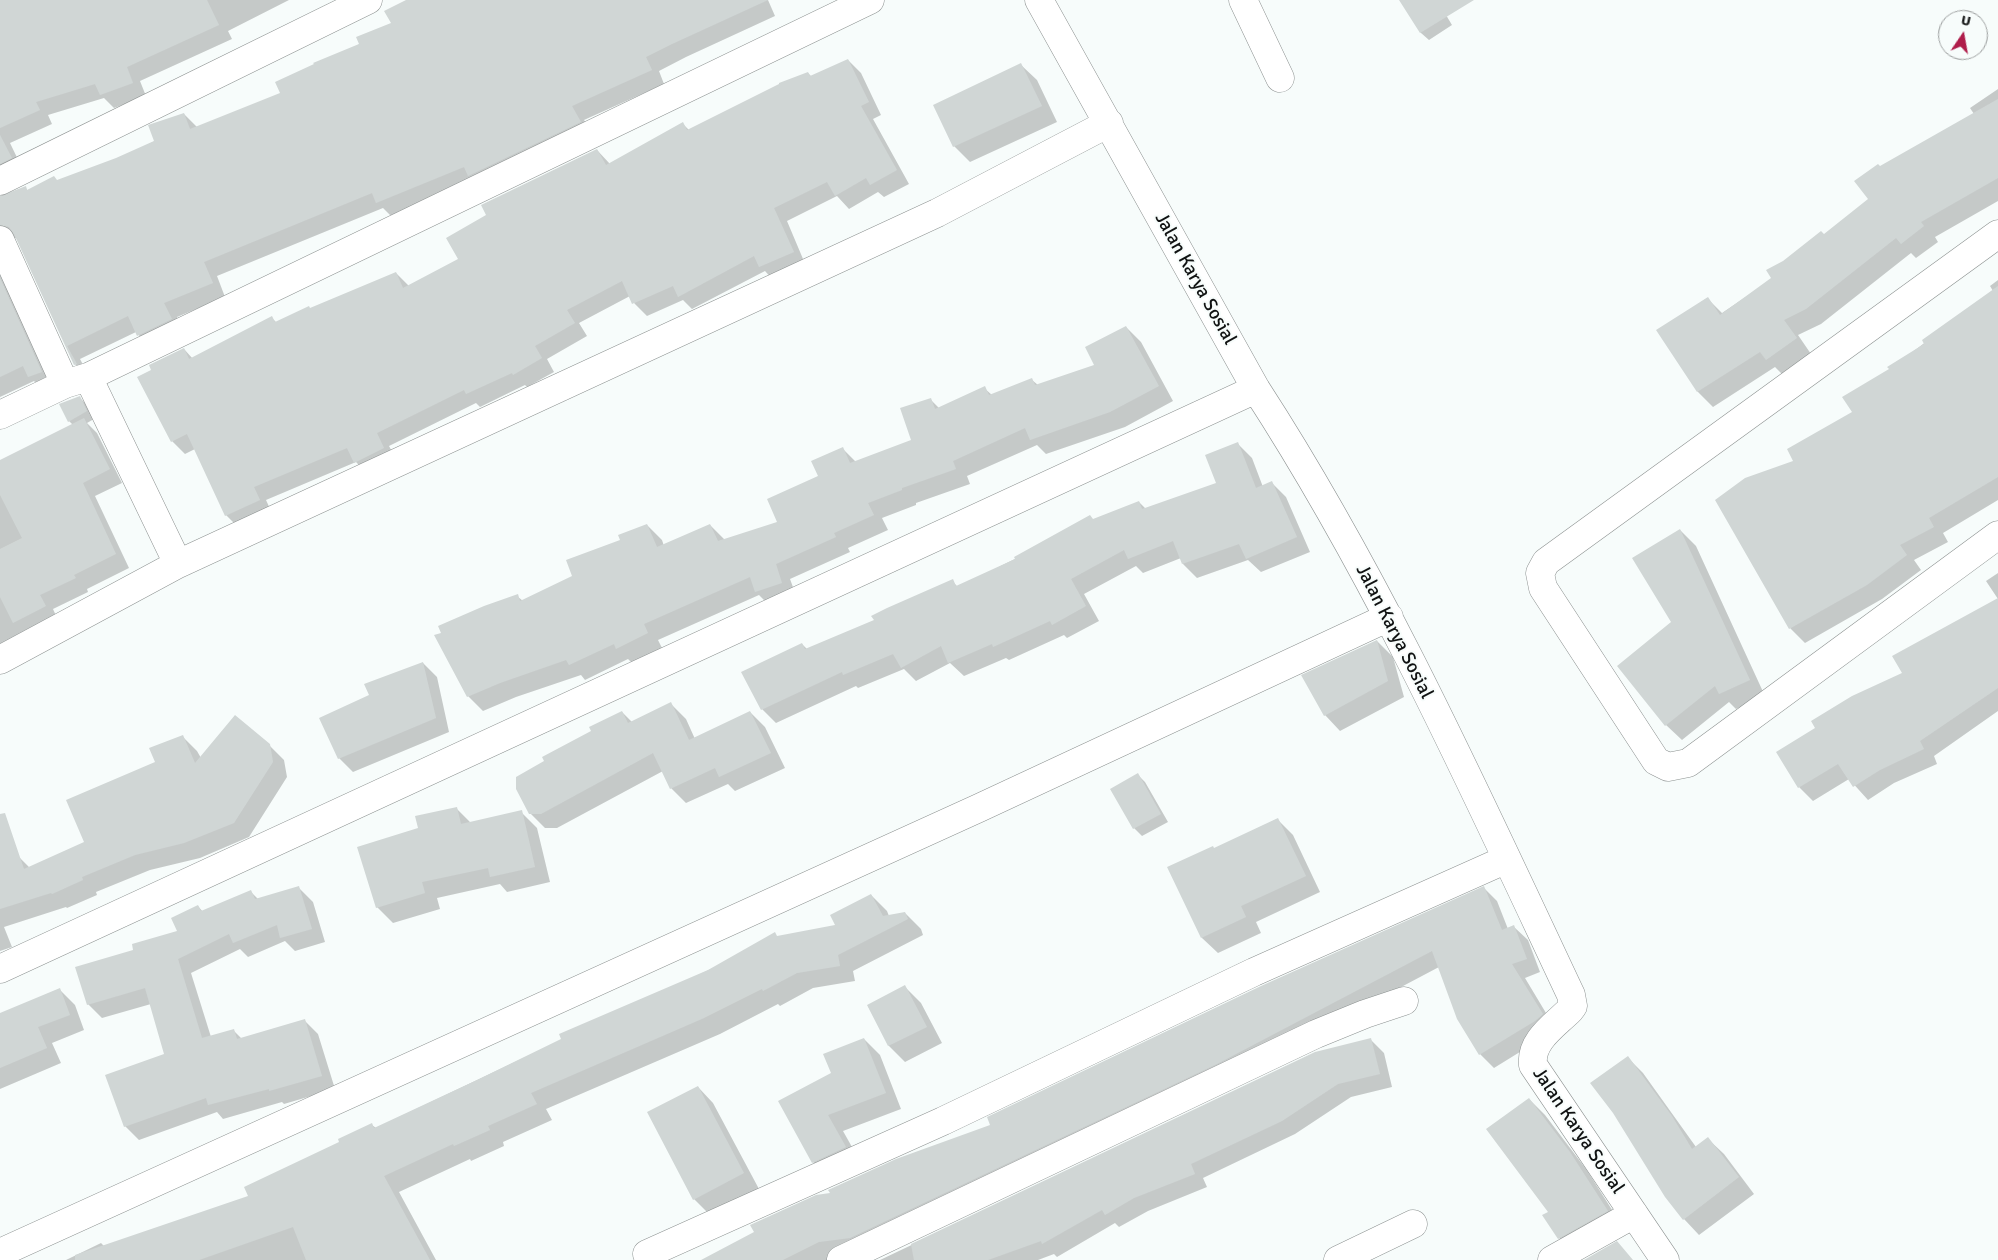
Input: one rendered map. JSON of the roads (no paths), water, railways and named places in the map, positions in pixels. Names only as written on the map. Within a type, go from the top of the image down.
[{"type":"street","points":[[0,181],[368,0]]},
{"type":"street","points":[[0,415],[77,380],[870,0]]},
{"type":"street","name":"Jalan Karya Sosial","points":[[1039,0],[1256,389],[1290,442],[1389,617],[1571,995],[1573,1006],[1536,1044],[1532,1055],[1533,1065],[1665,1260]]},
{"type":"street","points":[[1243,0],[1280,78]]},
{"type":"street","points":[[0,660],[178,564],[937,213],[1109,123]]},
{"type":"street","points":[[1998,234],[1546,562],[1540,572],[1543,588],[1656,760],[1668,767],[1688,763],[1998,535]]},
{"type":"street","points":[[0,240],[178,564]]},
{"type":"street","points":[[0,969],[1256,389]]},
{"type":"street","points":[[0,1253],[979,808],[1389,617]]},
{"type":"street","points":[[647,1254],[943,1120],[1254,972],[1507,859]]},
{"type":"street","points":[[841,1260],[1316,1034],[1364,1014],[1404,1001]]},
{"type":"street","points":[[1552,1260],[1634,1214]]},
{"type":"street","points":[[1338,1260],[1413,1224]]}]
